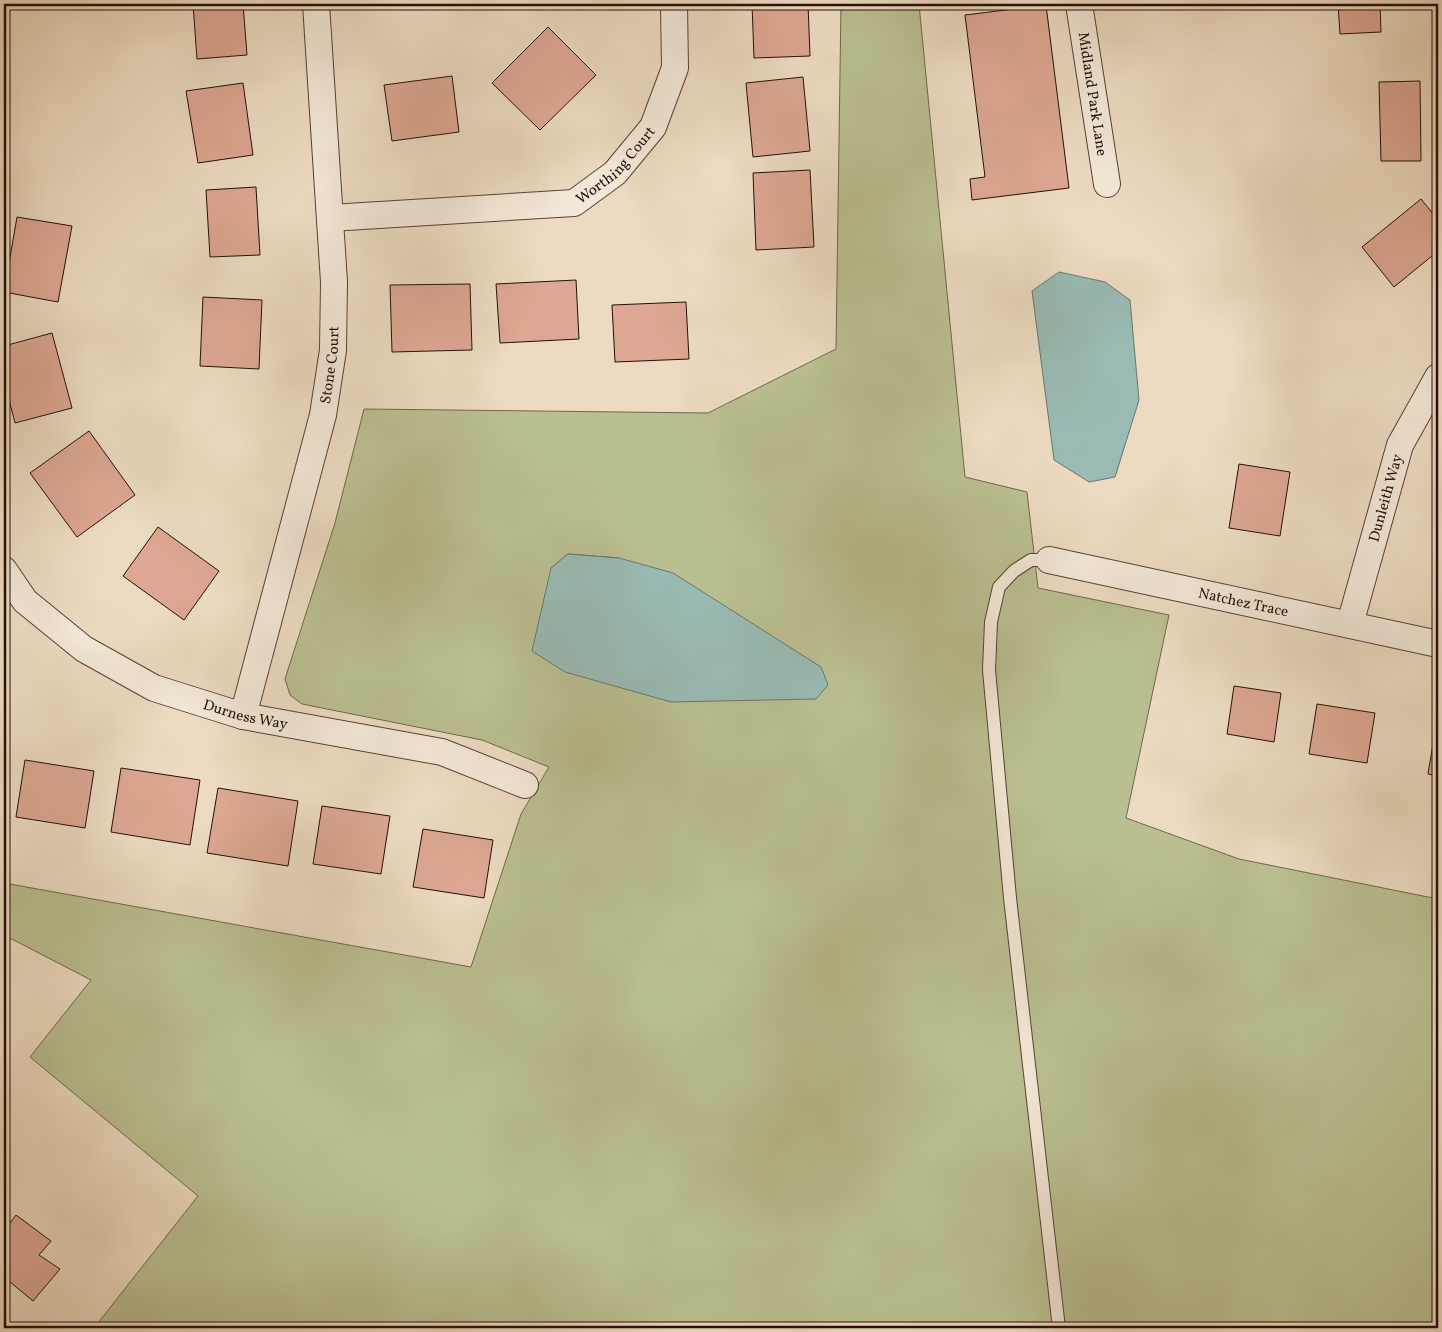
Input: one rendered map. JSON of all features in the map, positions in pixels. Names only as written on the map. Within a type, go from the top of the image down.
[{"type":"street","name":"Stone Court","points":[[243,716],[323,415],[333,350],[334,282],[316,4]]},
{"type":"street","name":"Worthing Court","points":[[330,218],[574,203],[615,173],[653,127],[675,68],[674,4]]},
{"type":"street","name":"Midland Park Lane","points":[[1078,4],[1107,184]]},
{"type":"street","name":"Dunleith Way","points":[[1350,624],[1400,445],[1438,377]]},
{"type":"street","name":"Natchez Trace","points":[[1049,560],[1438,644]]},
{"type":"street","name":"Durness Way","points":[[4,570],[26,601],[84,649],[154,688],[243,716],[442,752],[525,785]]},
{"type":"lane","points":[[1049,560],[1031,560],[1014,571],[999,587],[990,622],[990,670],[1010,898],[1059,1328]]},
{"type":"green space","points":[[841,4],[919,4],[965,477],[1027,492],[1038,588],[1169,615],[1126,818],[1239,859],[1438,899],[1438,1328],[94,1328],[198,1196],[30,1057],[91,980],[4,935],[4,883],[471,967],[521,814],[549,767],[482,740],[302,704],[290,695],[285,679],[335,523],[364,409],[708,413],[836,349]],"holes":[[[568,554],[619,558],[551,568]]]},
{"type":"water","points":[[1059,272],[1105,282],[1130,300],[1139,400],[1115,477],[1089,482],[1054,460],[1032,291]]},
{"type":"water","points":[[568,554],[619,558],[673,573],[821,667],[828,685],[816,699],[671,702],[565,672],[532,651],[551,568]]},
{"type":"building","points":[[193,4],[243,4],[247,55],[197,59]]},
{"type":"building","points":[[390,4],[447,4],[390,6]]},
{"type":"building","points":[[752,4],[808,4],[810,56],[754,58]]},
{"type":"building","points":[[1338,4],[1380,4],[1381,32],[1340,34]]},
{"type":"building","points":[[1046,5],[1069,188],[972,200],[970,179],[985,177],[965,15]]},
{"type":"building","points":[[548,27],[596,75],[540,130],[492,83]]},
{"type":"building","points":[[452,76],[459,132],[392,141],[384,85]]},
{"type":"building","points":[[803,77],[810,151],[753,157],[746,83]]},
{"type":"building","points":[[1420,81],[1421,161],[1381,161],[1379,82]]},
{"type":"building","points":[[243,83],[253,155],[198,163],[186,91]]},
{"type":"building","points":[[810,170],[814,247],[756,250],[753,173]]},
{"type":"building","points":[[256,187],[260,255],[210,257],[206,190]]},
{"type":"building","points":[[1421,199],[1438,220],[1438,251],[1394,287],[1362,247]]},
{"type":"building","points":[[17,217],[72,226],[58,302],[4,292]]},
{"type":"building","points":[[576,280],[579,339],[500,343],[496,284]]},
{"type":"building","points":[[470,284],[472,350],[392,352],[390,285]]},
{"type":"building","points":[[203,297],[262,300],[259,369],[200,366]]},
{"type":"building","points":[[686,302],[689,359],[615,362],[612,305]]},
{"type":"building","points":[[52,333],[72,408],[15,423],[4,380],[4,346]]},
{"type":"building","points":[[89,431],[135,495],[77,537],[30,473]]},
{"type":"building","points":[[1239,464],[1290,472],[1280,536],[1229,528]]},
{"type":"building","points":[[158,527],[219,571],[184,620],[123,576]]},
{"type":"building","points":[[1234,686],[1281,693],[1274,742],[1227,734]]},
{"type":"building","points":[[1317,704],[1375,713],[1367,763],[1309,754]]},
{"type":"building","points":[[1435,732],[1438,733],[1438,776],[1428,774]]},
{"type":"building","points":[[25,760],[94,771],[85,828],[16,817]]},
{"type":"building","points":[[121,768],[200,780],[190,845],[111,832]]},
{"type":"building","points":[[218,788],[298,801],[288,866],[207,853]]},
{"type":"building","points":[[322,806],[390,816],[381,874],[313,864]]},
{"type":"building","points":[[423,829],[493,840],[484,898],[413,887]]},
{"type":"building","points":[[16,1215],[51,1241],[39,1255],[60,1269],[33,1301],[4,1277],[4,1231]]}]
